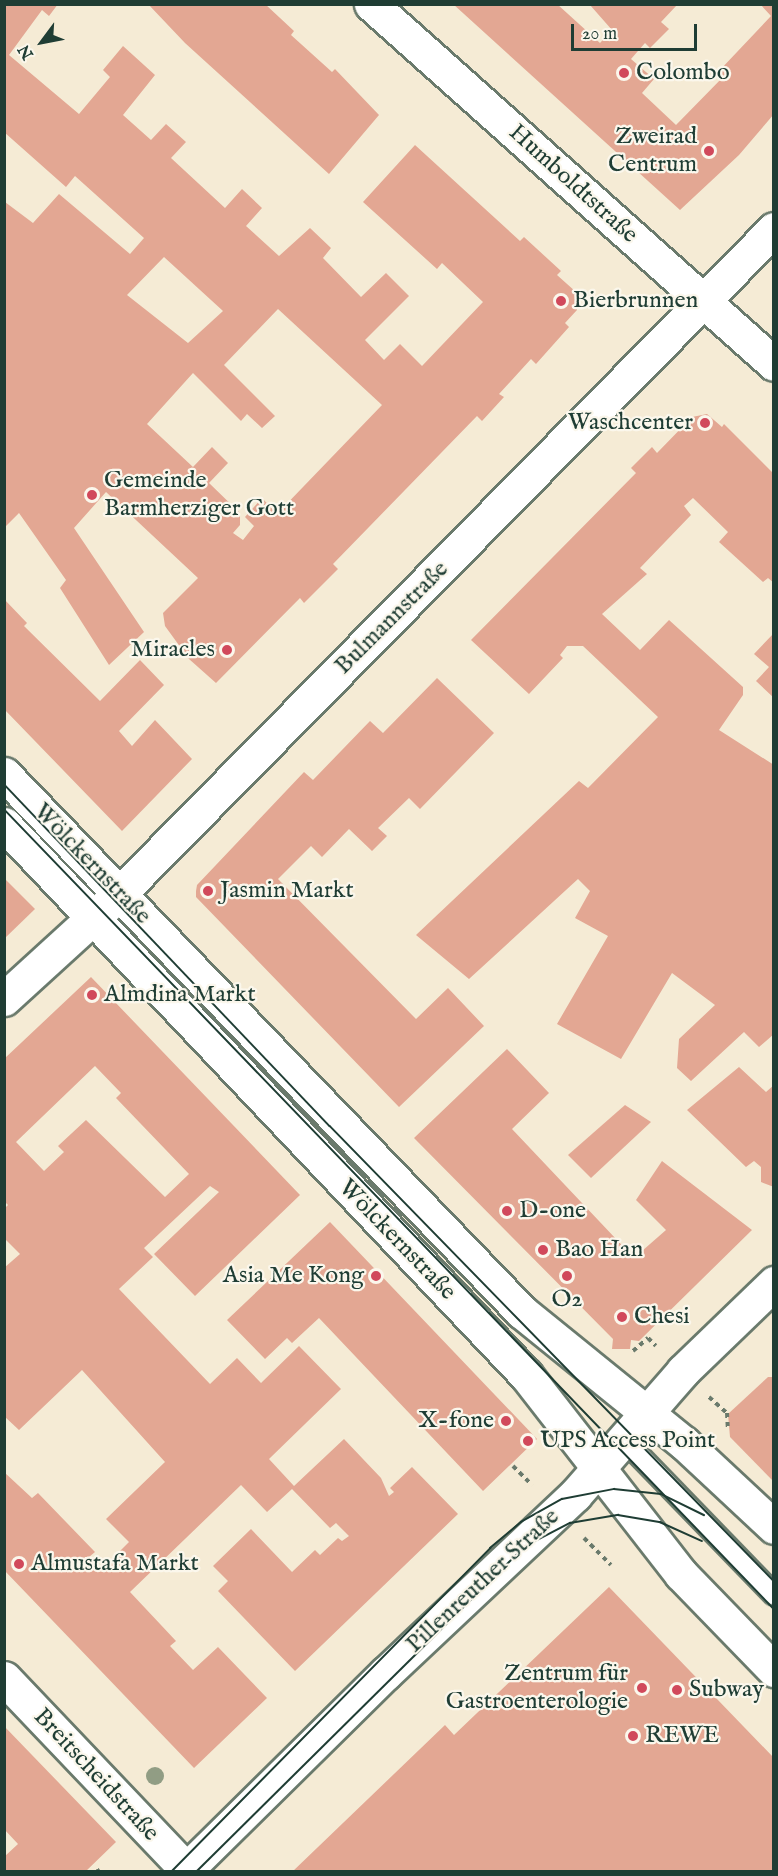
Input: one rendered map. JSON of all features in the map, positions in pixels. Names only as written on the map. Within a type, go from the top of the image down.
[{"type":"main road","name":"Humboldtstraße","points":[[371,4],[774,364]]},
{"type":"main road","name":"Bulmannstraße","points":[[4,999],[120,893],[706,302],[774,229]]},
{"type":"main road","name":"Wölckernstraße","points":[[4,774],[522,1312],[731,1484],[774,1527]]},
{"type":"main road","name":"Wölckernstraße","points":[[4,825],[94,917],[526,1375],[681,1574],[774,1670]]},
{"type":"main road","name":"Pillenreuther Straße","points":[[186,1871],[600,1470],[645,1413],[774,1283]]},
{"type":"main road","name":"Breitscheidstraße","points":[[4,1678],[186,1871]]},
{"type":"lane","points":[[625,1441],[774,1595]]},
{"type":"building","points":[[4,4],[58,4],[49,16],[42,10],[9,55],[79,114],[110,77],[103,70],[123,46],[155,75],[123,115],[151,140],[166,124],[186,142],[171,158],[225,208],[242,189],[262,208],[246,226],[279,256],[310,228],[331,248],[323,258],[361,297],[386,273],[409,296],[365,340],[384,360],[400,344],[422,366],[483,302],[442,263],[437,269],[363,202],[415,145],[520,241],[524,237],[561,271],[557,275],[576,292],[577,310],[565,323],[569,327],[536,364],[531,359],[499,394],[504,397],[482,421],[477,416],[333,564],[338,569],[304,603],[300,598],[216,683],[189,659],[165,626],[163,613],[198,578],[106,492],[74,528],[144,632],[109,665],[60,588],[66,580],[19,513],[5,527],[5,202],[33,223],[59,194],[130,254],[144,238],[75,176],[66,187],[4,132]],"holes":[[[164,257],[223,311],[188,343],[127,295]],[[278,309],[382,405],[277,514],[262,498],[245,517],[254,526],[243,540],[233,533],[240,525],[240,513],[209,483],[228,463],[212,447],[193,467],[147,424],[193,373],[241,421],[247,414],[262,428],[275,416],[224,365]]]},
{"type":"building","points":[[148,4],[265,4],[294,31],[291,35],[332,72],[335,69],[379,115],[329,174],[185,43]]},
{"type":"building","points":[[453,4],[557,4],[600,43],[612,30],[590,5],[677,5],[661,22],[669,29],[650,48],[645,43],[631,59],[654,79],[642,93],[676,125],[724,76],[719,71],[771,16],[760,4],[774,4],[774,114],[739,155],[680,210]]},
{"type":"building","points":[[707,414],[722,427],[724,424],[774,474],[774,583],[768,578],[763,582],[719,542],[728,532],[693,498],[684,506],[691,515],[640,568],[647,574],[602,614],[640,650],[669,620],[743,687],[743,695],[719,730],[774,765],[774,1034],[759,1047],[744,1032],[691,1081],[677,1068],[679,1039],[715,1005],[672,973],[621,1059],[557,1024],[608,936],[575,918],[590,891],[578,879],[469,979],[416,935],[579,781],[588,788],[658,717],[583,646],[567,646],[560,655],[563,658],[529,694],[471,640],[636,473],[631,468],[652,447],[657,453],[692,417]]},
{"type":"building","points":[[4,599],[27,623],[24,626],[100,701],[140,660],[164,685],[119,731],[132,746],[155,720],[192,759],[122,831],[4,709]]},
{"type":"building","points":[[774,633],[774,698],[756,681],[769,667],[754,654]]},
{"type":"building","points":[[437,678],[494,733],[420,809],[409,798],[378,828],[387,836],[372,851],[349,829],[322,857],[311,846],[278,879],[416,1019],[448,988],[484,1026],[399,1107],[196,897],[196,891],[197,885],[304,772],[313,780],[370,721],[383,733]]},
{"type":"building","points":[[4,878],[35,909],[4,939]]},
{"type":"building","points":[[91,977],[300,1195],[195,1296],[154,1254],[219,1192],[210,1186],[144,1248],[153,1257],[119,1289],[210,1384],[237,1358],[261,1383],[299,1346],[341,1389],[269,1459],[294,1486],[344,1439],[381,1478],[389,1496],[394,1492],[390,1488],[412,1467],[458,1514],[295,1671],[218,1591],[228,1581],[213,1566],[251,1529],[292,1572],[315,1550],[320,1555],[338,1538],[342,1541],[349,1536],[336,1523],[330,1528],[292,1489],[267,1512],[241,1485],[130,1592],[176,1641],[170,1646],[193,1670],[218,1647],[267,1698],[194,1768],[4,1570],[4,1472],[32,1498],[38,1493],[95,1552],[89,1557],[101,1570],[129,1542],[106,1519],[165,1462],[82,1370],[19,1430],[4,1416],[4,1268],[20,1254],[4,1238],[4,1209],[8,1205],[4,1201],[4,1059]],"holes":[[[95,1066],[121,1093],[116,1098],[189,1174],[165,1197],[86,1120],[58,1146],[64,1152],[44,1171],[16,1142]]]},
{"type":"building","points":[[507,1049],[549,1093],[512,1129],[634,1258],[666,1230],[636,1200],[662,1161],[752,1230],[639,1341],[631,1340],[630,1349],[612,1349],[613,1339],[414,1138]]},
{"type":"building","points":[[739,1067],[766,1092],[774,1085],[774,1187],[761,1182],[761,1167],[754,1161],[746,1167],[687,1110]]},
{"type":"building","points":[[625,1105],[651,1122],[591,1178],[568,1155]]},
{"type":"building","points":[[330,1222],[537,1439],[483,1491],[319,1318],[292,1343],[287,1338],[265,1359],[227,1320]]},
{"type":"building","points":[[768,1377],[774,1377],[774,1482],[730,1437],[728,1414]]},
{"type":"building","points":[[609,1587],[774,1758],[774,1872],[292,1872],[445,1725],[454,1735]]},
{"type":"building","points":[[4,1726],[116,1842],[85,1872],[4,1872],[4,1857],[18,1844],[4,1829]]},
{"type":"tram line","points":[[4,784],[330,1126],[774,1581]]},
{"type":"tram line","points":[[4,809],[774,1609]]},
{"type":"tram line","points":[[171,1872],[490,1548],[521,1522],[562,1499],[614,1489],[661,1494],[704,1515]]},
{"type":"tram line","points":[[196,1872],[524,1547],[570,1523],[618,1515],[660,1522],[702,1541]]},
{"type":"place","name":"Colombo","points":[[624,73]]},
{"type":"place","name":"Zweirad Centrum","points":[[709,151]]},
{"type":"place","name":"Bierbrunnen","points":[[561,301]]},
{"type":"place","name":"Waschcenter","points":[[705,423]]},
{"type":"place","name":"Gemeinde Barmherziger Gott","points":[[92,495]]},
{"type":"place","name":"Miracles","points":[[227,650]]},
{"type":"place","name":"Jasmin Markt","points":[[208,891]]},
{"type":"place","name":"Almdina Markt","points":[[92,995]]},
{"type":"place","name":"D-one","points":[[507,1211]]},
{"type":"place","name":"Bao Han","points":[[543,1250]]},
{"type":"place","name":"Asia Me Kong","points":[[376,1276]]},
{"type":"place","name":"O2","points":[[567,1276]]},
{"type":"place","name":"Chesi","points":[[622,1317]]},
{"type":"place","name":"X-fone","points":[[506,1421]]},
{"type":"place","name":"UPS Access Point","points":[[528,1441]]},
{"type":"place","name":"Almustafa Markt","points":[[19,1564]]},
{"type":"place","name":"Zentrum für Gastroenterologie","points":[[642,1688]]},
{"type":"place","name":"Subway","points":[[677,1690]]},
{"type":"place","name":"REWE","points":[[633,1736]]}]
